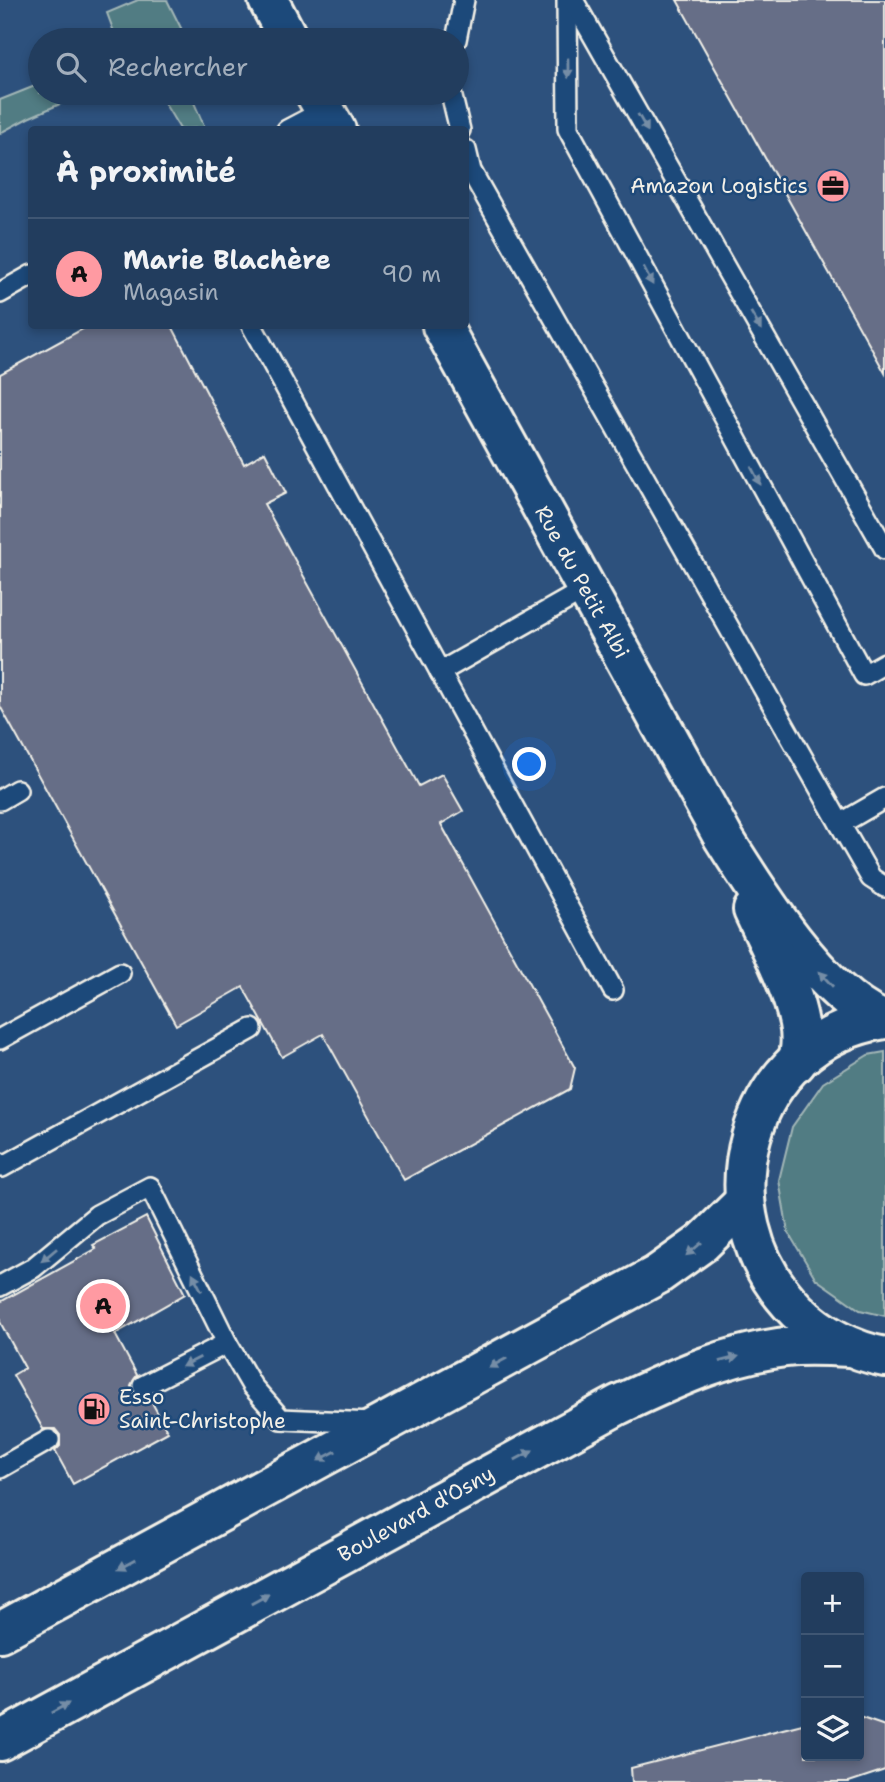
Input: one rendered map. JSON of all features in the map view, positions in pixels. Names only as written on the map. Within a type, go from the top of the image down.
[{"type":"main road","points":[[268,0],[283,28]]},
{"type":"main road","name":"Rue du Petit Albi","points":[[444,329],[723,837],[761,895],[822,975],[842,996],[882,1019]]},
{"type":"main road","name":"Rue du Petit Albi","points":[[723,837],[798,1011],[800,1056],[796,1063]]},
{"type":"main road","points":[[868,1352],[826,1335],[804,1319],[785,1300],[770,1278],[748,1229],[744,1202],[746,1153],[762,1108],[775,1087],[796,1063],[829,1038],[852,1027],[882,1019]]},
{"type":"main road","points":[[0,1632],[657,1275],[702,1243],[744,1202]]},
{"type":"main road","name":"Boulevard d'Osny","points":[[0,1741],[537,1448],[673,1379],[704,1366],[766,1350],[797,1346],[868,1352]]},
{"type":"lane","points":[[458,28],[464,0]]},
{"type":"lane","points":[[567,0],[568,129],[864,674],[885,663]]},
{"type":"lane","points":[[573,0],[885,549]]},
{"type":"lane","points":[[454,105],[459,126]]},
{"type":"lane","points":[[295,126],[325,111]]},
{"type":"lane","points":[[469,163],[471,172],[839,824],[871,878],[885,887]]},
{"type":"lane","points":[[0,293],[28,277]]},
{"type":"lane","points":[[254,329],[613,990]]},
{"type":"lane","points":[[440,672],[586,589]]},
{"type":"lane","points":[[839,824],[885,798]]},
{"type":"lane","points":[[0,1039],[120,973]]},
{"type":"lane","points":[[0,1163],[2,1167],[252,1029]]},
{"type":"lane","points":[[0,1286],[33,1268],[97,1214],[150,1187],[227,1343],[252,1386],[281,1419],[387,1424]]},
{"type":"lane","points":[[143,1386],[227,1343]]},
{"type":"lane","points":[[0,1468],[49,1440]]},
{"type":"green space","points":[[138,0],[167,0],[181,28],[113,28],[107,13]]},
{"type":"green space","points":[[28,89],[28,105],[58,105],[0,133],[0,100]]},
{"type":"green space","points":[[166,105],[195,105],[204,126],[178,126]]},
{"type":"green space","points":[[885,1052],[885,1316],[860,1310],[816,1279],[788,1232],[779,1180],[792,1127],[823,1083],[868,1055]]},
{"type":"building","name":"Amazon Logistics","points":[[677,0],[885,0],[885,373]]},
{"type":"building","points":[[82,329],[174,329],[244,464],[265,452],[286,493],[264,504],[419,786],[442,774],[463,811],[441,824],[575,1068],[570,1089],[404,1180],[323,1034],[282,1057],[243,987],[176,1025],[0,706],[0,374]]},
{"type":"building","points":[[146,1217],[185,1294],[115,1334],[137,1375],[131,1385],[132,1392],[142,1398],[149,1397],[168,1432],[73,1484],[55,1451],[60,1446],[60,1435],[55,1429],[43,1429],[13,1375],[25,1368],[0,1322],[0,1302],[96,1249],[93,1245]]},
{"type":"building","points":[[864,1719],[885,1726],[885,1770],[849,1782],[632,1782],[631,1768],[801,1724],[801,1761],[864,1761]]},
{"type":"place","name":"Amazon Logistics","points":[[833,186]]},
{"type":"place","name":"Marie Blachère","points":[[103,1306]]},
{"type":"place","name":"Esso Saint-Christophe","points":[[94,1409]]}]
